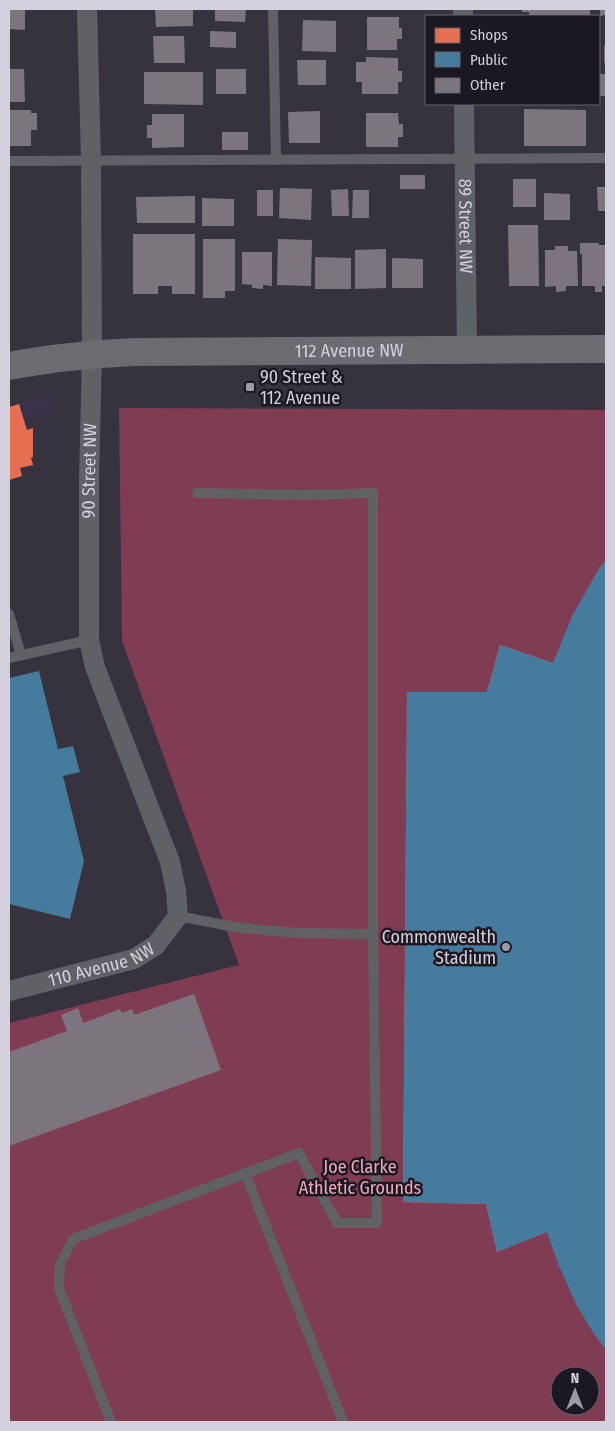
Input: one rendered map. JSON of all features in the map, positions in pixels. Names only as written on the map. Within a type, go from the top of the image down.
[{"type":"main road","name":"112 Avenue NW","points":[[9,366],[40,360],[92,354],[606,350]]},
{"type":"street","name":"90 Street NW","points":[[87,9],[91,161],[92,354],[88,481],[88,640],[95,667],[170,862],[176,891],[178,916]]},
{"type":"street","name":"89 Street NW","points":[[464,105],[467,350]]},
{"type":"street","name":"110 Avenue NW","points":[[9,992],[134,959],[156,945],[178,916]]},
{"type":"lane","points":[[273,9],[276,160]]},
{"type":"lane","points":[[9,161],[606,158]]},
{"type":"lane","points":[[110,1422],[59,1288],[60,1264],[73,1239],[299,1153],[338,1223],[377,1223],[373,934],[373,493],[304,496],[197,493]]},
{"type":"lane","points":[[9,614],[20,655]]},
{"type":"lane","points":[[9,658],[88,640]]},
{"type":"lane","points":[[178,916],[240,928],[299,933],[373,934]]},
{"type":"lane","points":[[245,1173],[343,1422]]},
{"type":"shaded area","points":[[50,394],[50,410],[9,423],[9,407]]},
{"type":"green space","name":"Joe Clarke Athletic Grounds","points":[[119,408],[606,410],[606,1422],[9,1422],[9,1023],[239,965],[122,641]]},
{"type":"building: Shops","points":[[19,404],[27,430],[33,428],[33,457],[31,458],[33,465],[20,468],[22,476],[9,480],[9,407]]},
{"type":"building: Shops","points":[[500,645],[553,663],[542,704],[537,739],[535,776],[532,1116],[536,1192],[547,1232],[497,1252],[486,1204],[403,1202],[407,692],[487,692]]},
{"type":"building: Public","name":"Commonwealth Stadium","points":[[606,560],[606,1349],[596,1337],[577,1306],[559,1266],[547,1232],[497,1252],[486,1204],[403,1202],[407,692],[487,692],[500,645],[553,663],[572,616]]},
{"type":"building: Public","points":[[39,671],[58,749],[73,746],[80,772],[63,776],[84,861],[70,919],[9,904],[9,678]]},
{"type":"building: Other","points":[[9,9],[25,9],[25,30],[9,29]]},
{"type":"building: Other","points":[[155,9],[193,9],[193,26],[156,27]]},
{"type":"building: Other","points":[[215,9],[246,9],[245,22],[215,21]]},
{"type":"building: Other","points":[[522,9],[590,9],[590,15],[529,15],[529,12],[522,12]]},
{"type":"building: Other","points":[[600,9],[606,9],[606,15],[600,16]]},
{"type":"building: Other","points":[[367,17],[399,17],[402,39],[397,39],[397,50],[367,50]]},
{"type":"building: Other","points":[[303,20],[336,21],[336,52],[302,51]]},
{"type":"building: Other","points":[[210,31],[236,32],[236,48],[210,47]]},
{"type":"building: Other","points":[[153,36],[184,36],[185,63],[154,63]]},
{"type":"building: Other","points":[[604,45],[606,45],[606,63],[604,63]]},
{"type":"building: Other","points":[[366,57],[398,58],[398,71],[402,71],[402,82],[398,82],[398,94],[362,94],[362,82],[356,82],[356,62],[366,62]]},
{"type":"building: Other","points":[[297,60],[326,60],[326,85],[298,85]]},
{"type":"building: Other","points":[[9,69],[24,69],[25,102],[9,102]]},
{"type":"building: Other","points":[[216,69],[246,69],[246,94],[216,94]]},
{"type":"building: Other","points":[[144,72],[203,72],[203,105],[144,104]]},
{"type":"building: Other","points":[[600,74],[606,74],[606,96],[600,96]]},
{"type":"building: Other","points":[[524,109],[586,110],[586,146],[524,146]]},
{"type":"building: Other","points":[[9,110],[31,110],[31,113],[37,113],[37,130],[31,130],[31,146],[9,146]]},
{"type":"building: Other","points":[[320,111],[320,143],[289,143],[288,112]]},
{"type":"building: Other","points":[[366,113],[398,113],[399,124],[403,124],[403,137],[398,137],[398,147],[366,147]]},
{"type":"building: Other","points":[[152,114],[184,114],[184,147],[152,148],[152,138],[147,138],[147,125],[152,125]]},
{"type":"building: Other","points":[[222,132],[248,132],[248,150],[222,150]]},
{"type":"building: Other","points":[[400,175],[425,175],[425,189],[400,189]]},
{"type":"building: Other","points":[[513,179],[536,179],[536,207],[513,207]]},
{"type":"building: Other","points":[[597,187],[606,187],[606,211],[598,211]]},
{"type":"building: Other","points":[[280,188],[312,189],[311,220],[279,218]]},
{"type":"building: Other","points":[[348,189],[349,216],[332,216],[331,190]]},
{"type":"building: Other","points":[[257,190],[273,190],[273,216],[257,216]]},
{"type":"building: Other","points":[[353,190],[369,190],[369,218],[352,218]]},
{"type":"building: Other","points":[[544,193],[570,194],[570,220],[544,220]]},
{"type":"building: Other","points":[[195,196],[195,223],[137,223],[136,197]]},
{"type":"building: Other","points":[[202,198],[234,199],[234,226],[202,226]]},
{"type":"building: Other","points":[[508,225],[538,225],[539,286],[509,286]]},
{"type":"building: Other","points":[[133,234],[195,234],[195,294],[172,294],[172,286],[158,286],[158,294],[133,294]]},
{"type":"building: Other","points":[[203,239],[235,239],[235,291],[225,291],[225,298],[203,298]]},
{"type":"building: Other","points":[[278,239],[312,240],[311,286],[277,285]]},
{"type":"building: Other","points":[[580,243],[606,245],[606,286],[602,286],[602,292],[595,292],[595,286],[582,286]]},
{"type":"building: Other","points":[[555,246],[568,246],[568,251],[577,251],[578,286],[566,286],[566,291],[556,292],[556,286],[545,287],[545,250],[555,250]]},
{"type":"building: Other","points":[[386,249],[386,288],[355,289],[355,250]]},
{"type":"building: Other","points":[[242,252],[272,252],[272,286],[263,285],[263,289],[252,288],[252,285],[242,284]]},
{"type":"building: Other","points":[[315,257],[351,258],[351,289],[315,289]]},
{"type":"building: Other","points":[[392,258],[423,259],[423,288],[392,288]]},
{"type":"building: Other","points":[[194,994],[221,1070],[9,1146],[9,1052],[67,1031],[61,1015],[78,1008],[83,1023],[120,1009],[122,1013],[132,1009],[134,1015]]},
{"type":"place","name":"90 Street & 112 Avenue","points":[[250,387]]},
{"type":"place","name":"Commonwealth Stadium","points":[[506,947]]}]
